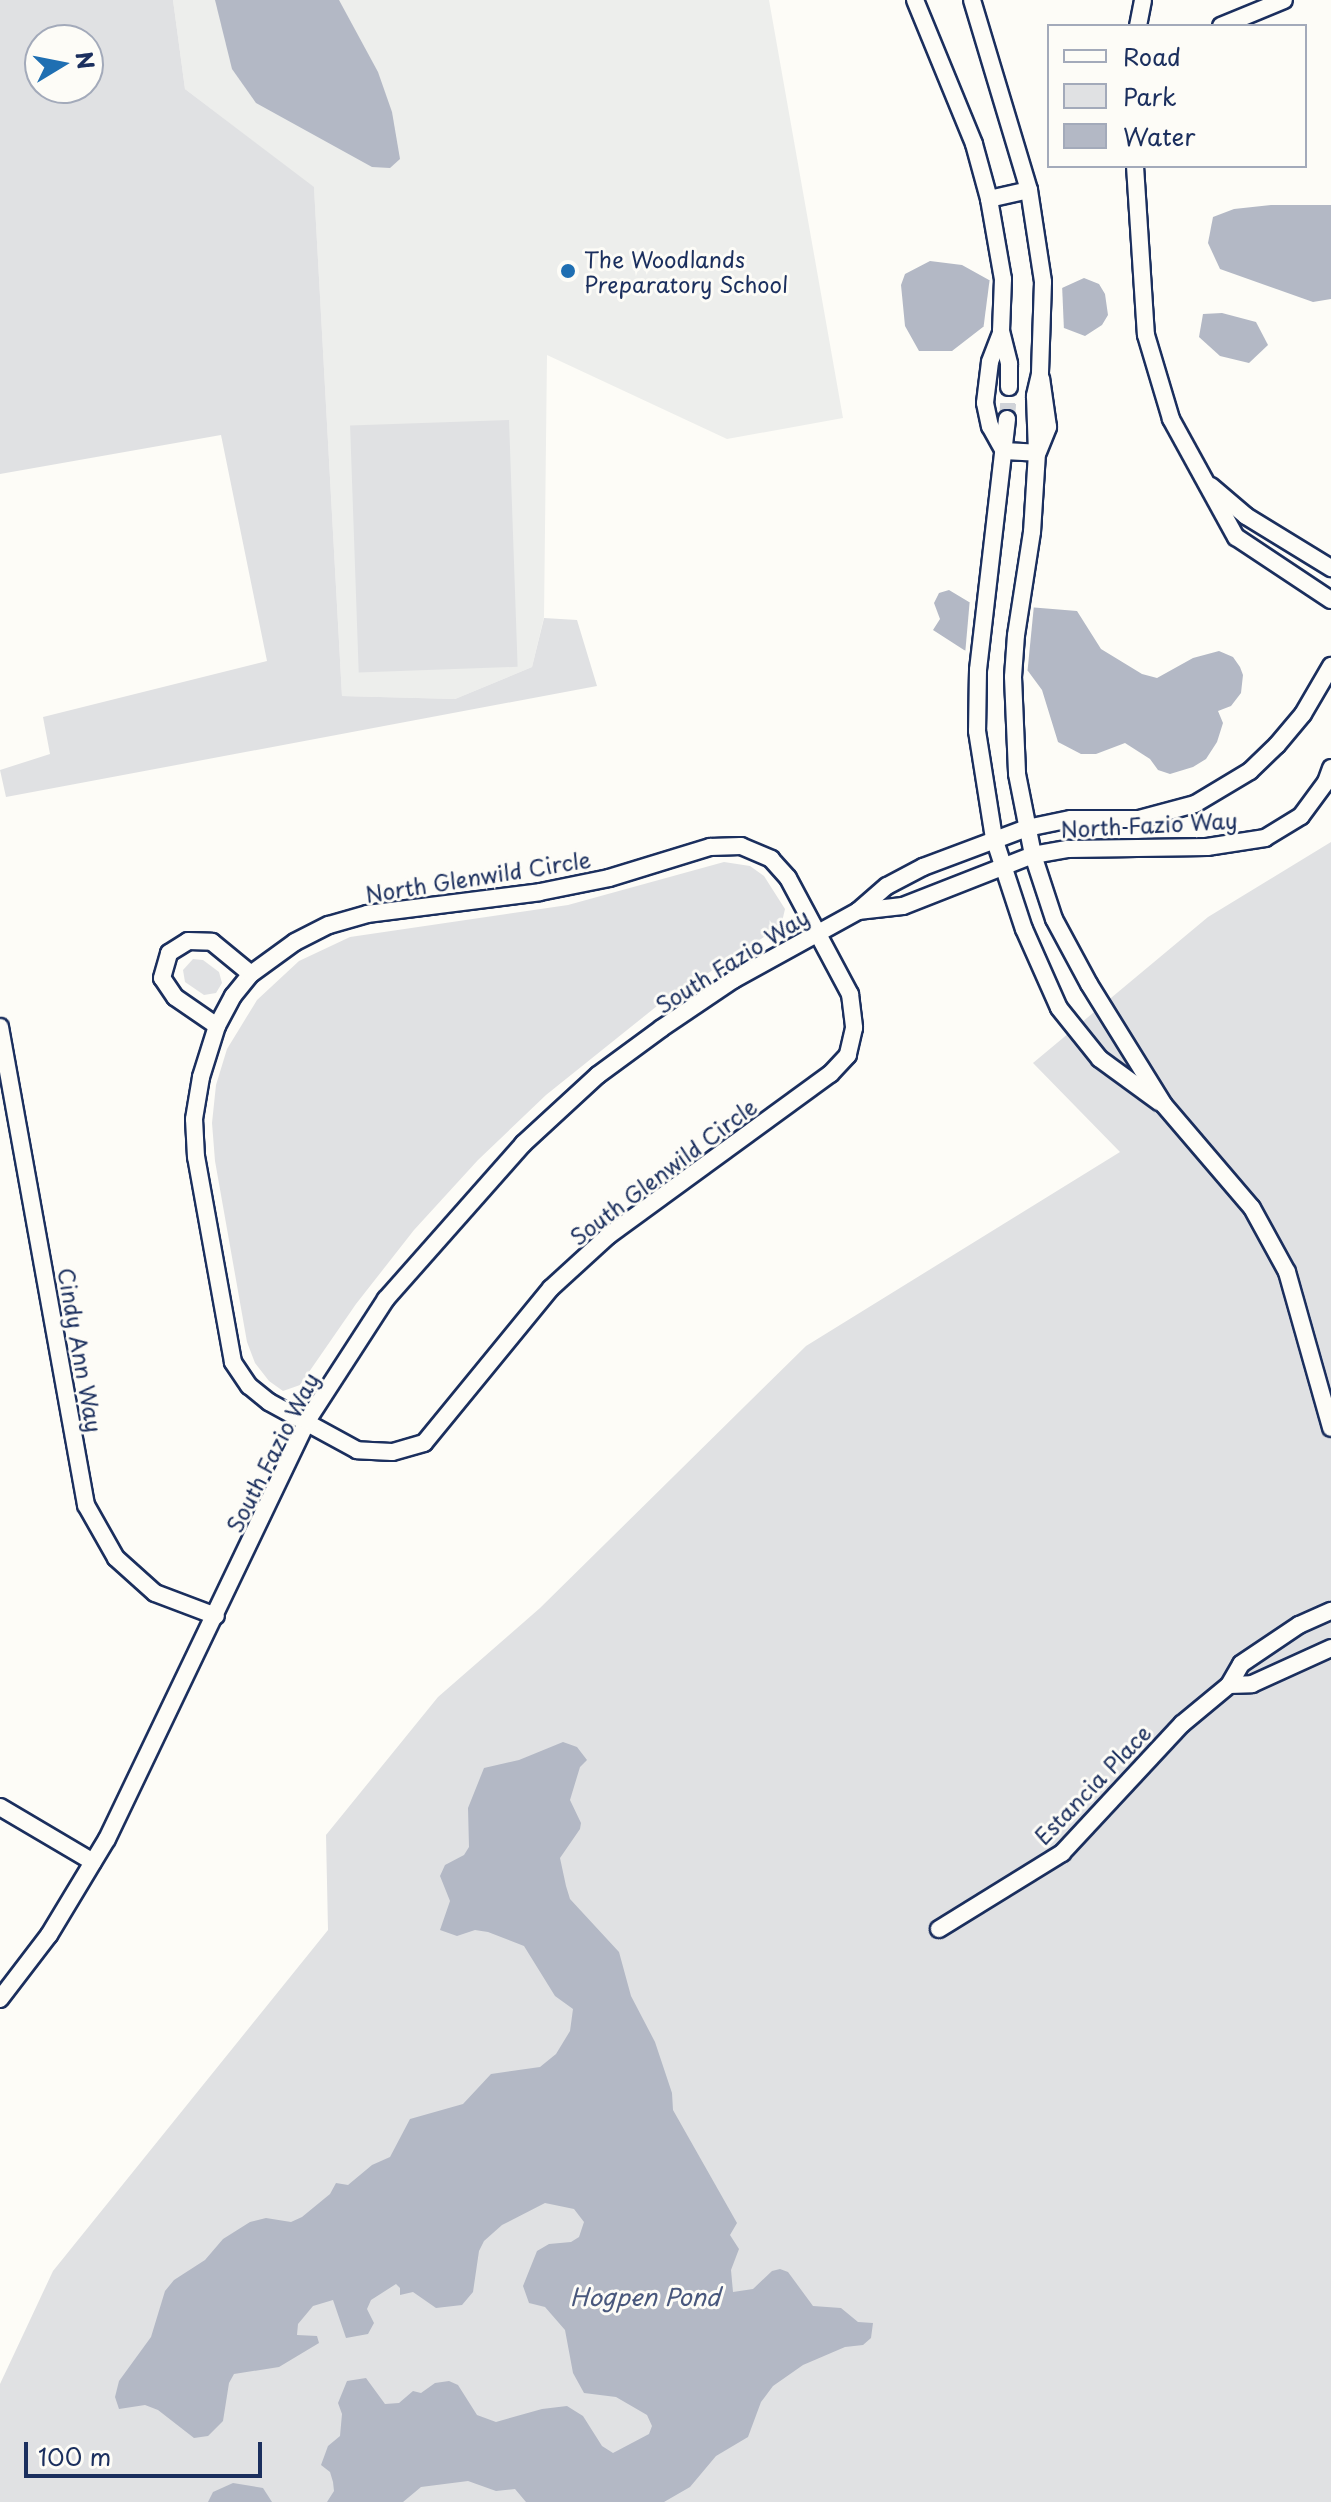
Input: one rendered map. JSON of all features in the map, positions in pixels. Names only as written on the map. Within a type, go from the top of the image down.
[{"type":"street","points":[[915,0],[974,144],[989,199],[1003,279],[1001,331],[1009,364],[1009,387]]},
{"type":"street","points":[[972,0],[1029,190],[1043,282],[1040,374],[1048,427],[1037,453],[1032,532],[1013,677],[1016,762],[1033,855],[1054,919],[1089,984],[1164,1105],[1252,1208],[1287,1272],[1331,1428]]},
{"type":"street","points":[[1138,24],[1143,0]]},
{"type":"street","points":[[1226,24],[1284,0]]},
{"type":"street","points":[[1135,168],[1146,335],[1171,419],[1200,477],[1236,537],[1331,600]]},
{"type":"street","points":[[989,199],[1029,190]]},
{"type":"street","points":[[1001,331],[990,362],[985,403],[990,426],[1004,451]]},
{"type":"street","points":[[1007,419],[978,670],[977,731],[994,838],[1024,929],[1059,1008],[1100,1059],[1164,1105]]},
{"type":"street","points":[[1004,451],[1037,453]]},
{"type":"street","points":[[1200,477],[1246,516],[1331,568]]},
{"type":"street","name":"North Fazio Way","points":[[1027,828],[1071,819],[1139,819],[1195,804],[1250,771],[1277,745],[1303,714],[1331,666]]},
{"type":"street","name":"North Fazio Way","points":[[1033,855],[1068,849],[1207,847],[1265,838],[1301,816],[1326,782],[1331,768]]},
{"type":"street","name":"South Fazio Way","points":[[0,1999],[49,1935],[93,1862],[216,1616],[307,1421],[386,1299],[523,1144],[598,1075],[662,1028],[817,931],[858,911],[887,886],[994,838],[1027,828]]},
{"type":"street","name":"North Glenwild Circle","points":[[295,942],[329,925],[367,914],[540,892],[609,878],[710,847],[741,846],[771,859],[788,878],[817,931]]},
{"type":"street","name":"South Fazio Way","points":[[858,911],[903,906],[1033,855]]},
{"type":"street","name":"South Glenwild Circle","points":[[295,942],[251,974],[233,996],[217,1026],[196,1105],[196,1157],[233,1362],[249,1386],[269,1402],[357,1450],[392,1452],[424,1443],[562,1278],[608,1236],[830,1074],[848,1055],[854,1028],[850,994],[817,931]]},
{"type":"street","points":[[217,1026],[175,997],[162,978],[169,953],[188,941],[212,942],[251,974]]},
{"type":"street","name":"Cindy Ann Way","points":[[0,1027],[86,1505],[116,1558],[155,1593],[216,1616]]},
{"type":"street","name":"Estancia Place","points":[[939,1929],[1062,1853],[1182,1724],[1229,1685],[1241,1664],[1293,1629],[1331,1611]]},
{"type":"street","name":"Estancia Place","points":[[1229,1685],[1252,1684],[1331,1648]]},
{"type":"street","points":[[0,1807],[93,1862]]},
{"type":"shaded area","name":"The Woodlands Preparatory School","points":[[173,0],[769,0],[843,418],[727,439],[547,355],[544,617],[532,667],[455,699],[342,696],[314,188],[185,89]]},
{"type":"green space","points":[[0,0],[173,0],[185,89],[314,187],[342,696],[455,699],[532,667],[544,618],[577,620],[597,686],[6,797],[0,770],[50,754],[43,717],[267,661],[221,435],[0,474]]},
{"type":"green space","points":[[509,420],[518,667],[359,672],[350,426]]},
{"type":"green space","points":[[1331,842],[1331,2502],[0,2502],[0,2384],[53,2271],[328,1930],[326,1835],[438,1697],[540,1608],[806,1346],[1120,1152],[1033,1063],[1208,917]]},
{"type":"green space","points":[[724,862],[750,866],[764,876],[785,909],[781,926],[657,1006],[546,1095],[478,1160],[414,1230],[356,1304],[300,1385],[283,1391],[269,1381],[255,1363],[247,1342],[215,1161],[212,1123],[216,1085],[227,1049],[257,1000],[299,961],[350,937],[568,905]]},
{"type":"green space","points":[[193,959],[203,960],[219,972],[222,983],[216,993],[204,995],[185,982],[183,970]]},
{"type":"water","points":[[215,0],[339,0],[378,72],[392,112],[400,159],[390,168],[372,167],[256,103],[232,69]]},
{"type":"water","points":[[1271,205],[1331,205],[1331,299],[1313,302],[1220,269],[1208,243],[1213,217],[1234,209]]},
{"type":"water","points":[[930,261],[962,265],[989,280],[1062,288],[1084,278],[1099,284],[1105,294],[1108,315],[1102,325],[1085,336],[1064,328],[983,327],[952,351],[919,351],[905,326],[901,285],[905,274]]},
{"type":"water","points":[[1222,313],[1256,322],[1268,345],[1249,363],[1220,356],[1199,337],[1203,314]]},
{"type":"water","points":[[949,590],[969,602],[1077,611],[1101,649],[1142,674],[1157,678],[1193,658],[1219,651],[1233,657],[1240,667],[1243,675],[1241,693],[1231,706],[1218,711],[1223,723],[1217,742],[1206,759],[1193,767],[1170,774],[1158,770],[1150,759],[1125,743],[1096,754],[1081,754],[1058,742],[1042,690],[1028,671],[964,650],[933,630],[940,619],[934,603],[939,593]]},
{"type":"water","name":"Hogpen Pond","points":[[563,1742],[577,1747],[587,1760],[580,1767],[570,1800],[581,1823],[580,1829],[560,1858],[570,1899],[619,1952],[631,1996],[655,2042],[672,2093],[673,2110],[737,2223],[730,2235],[739,2249],[731,2270],[733,2292],[753,2289],[772,2271],[780,2269],[788,2272],[813,2306],[841,2308],[858,2322],[873,2323],[871,2338],[863,2345],[845,2347],[803,2365],[773,2386],[761,2402],[748,2437],[716,2456],[690,2487],[664,2502],[526,2502],[515,2489],[496,2491],[468,2481],[421,2487],[403,2502],[327,2502],[334,2491],[333,2482],[330,2472],[321,2465],[328,2446],[340,2436],[342,2414],[338,2403],[347,2381],[366,2378],[385,2404],[399,2403],[413,2391],[421,2393],[435,2383],[449,2381],[458,2385],[477,2415],[496,2422],[542,2409],[567,2406],[583,2416],[602,2446],[613,2453],[649,2434],[652,2426],[647,2415],[616,2397],[584,2393],[573,2373],[565,2330],[545,2307],[529,2303],[523,2286],[537,2251],[549,2244],[571,2242],[579,2237],[584,2222],[574,2209],[545,2203],[502,2225],[484,2241],[479,2251],[473,2292],[462,2305],[436,2308],[413,2292],[400,2295],[396,2284],[371,2300],[367,2309],[374,2323],[368,2334],[346,2338],[333,2300],[313,2306],[298,2324],[297,2335],[317,2336],[319,2343],[279,2367],[234,2374],[229,2383],[223,2421],[208,2436],[194,2438],[158,2410],[145,2405],[119,2409],[115,2397],[119,2381],[151,2337],[165,2291],[174,2280],[205,2260],[223,2239],[250,2222],[266,2218],[291,2222],[302,2217],[330,2194],[336,2183],[348,2185],[372,2165],[390,2157],[410,2119],[463,2104],[491,2074],[540,2067],[556,2054],[570,2031],[573,2009],[555,1996],[524,1946],[488,1932],[475,1930],[457,1936],[440,1930],[450,1901],[440,1876],[445,1865],[464,1855],[469,1847],[468,1808],[484,1768],[519,1760]]},
{"type":"water","points":[[233,2483],[263,2488],[272,2502],[208,2502],[213,2492]]},
{"type":"pier","points":[[990,277],[1062,284],[1064,331],[983,331]]},
{"type":"pier","points":[[970,598],[1034,605],[1027,676],[965,655]]},
{"type":"tunnel","points":[[1007,419],[1009,387]]},
{"type":"place","name":"The Woodlands Preparatory School","points":[[568,271]]}]
